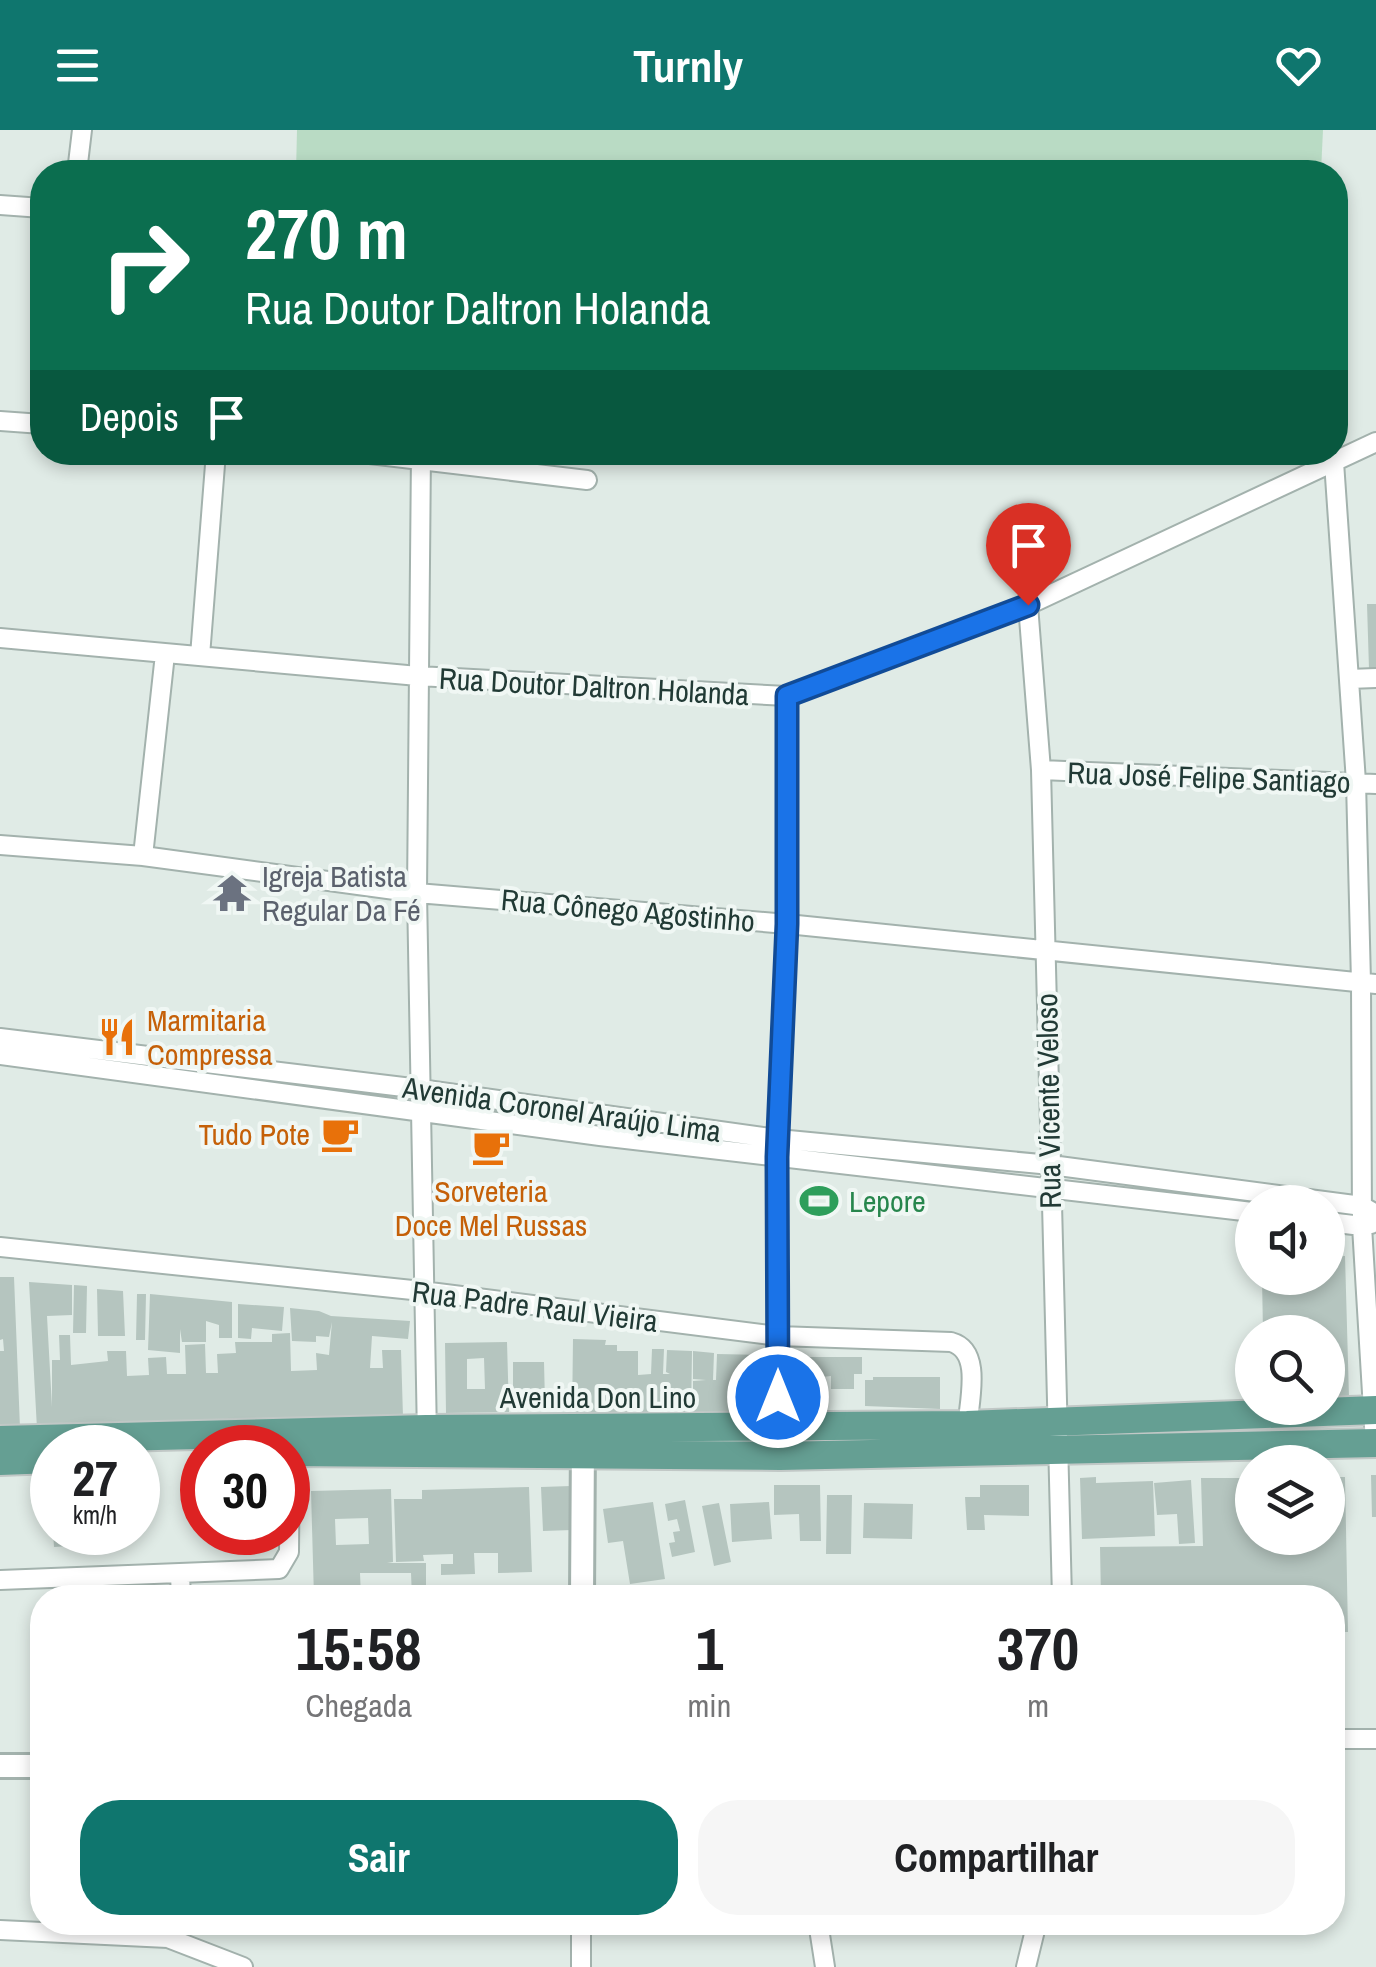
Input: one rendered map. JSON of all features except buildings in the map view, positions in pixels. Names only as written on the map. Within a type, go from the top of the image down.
[{"type":"main road","name":"Avenida Don Lino","points":[[966,1438],[1058,1420],[1375,1410]]},
{"type":"main road","points":[[1221,1415],[1222,1446]]},
{"type":"main road","name":"Avenida Don Lino","points":[[310,1445],[966,1438],[1058,1450],[1376,1443]]},
{"type":"main road","name":"Avenida Don Lino","points":[[0,1440],[180,1444]]},
{"type":"main road","points":[[0,1461],[30,1460]]},
{"type":"street","points":[[78,160],[82,130]]},
{"type":"street","points":[[0,205],[30,207]]},
{"type":"street","points":[[0,421],[30,423]]},
{"type":"street","name":"Rua Doutor Daltron Holanda","points":[[1348,455],[1376,442]]},
{"type":"street","points":[[200,656],[215,465]]},
{"type":"street","points":[[421,465],[417,892],[427,1442]]},
{"type":"street","points":[[484,465],[588,480]]},
{"type":"street","name":"Rua Doutor Daltron Holanda","points":[[0,638],[418,676],[787,696],[1028,605],[1328,465]]},
{"type":"street","points":[[1334,465],[1369,983],[1369,1217],[1376,1443]]},
{"type":"street","name":"Rua Vicente Veloso","points":[[1028,605],[1041,770],[1062,1585]]},
{"type":"street","points":[[143,856],[165,654]]},
{"type":"street","points":[[1349,679],[1376,678]]},
{"type":"street","points":[[779,1442],[777,1148],[787,924],[787,696]]},
{"type":"street","name":"Rua José Felipe Santiago","points":[[1041,770],[1376,784]]},
{"type":"street","name":"Rua Cônego Agostinho","points":[[0,845],[143,856],[417,892],[1044,948],[1369,983]]},
{"type":"street","name":"Avenida Coronel Araújo Lima","points":[[0,1038],[37,1051],[180,1069],[291,1093],[600,1136],[911,1152],[1051,1165],[1230,1187],[1369,1217]]},
{"type":"street","name":"Avenida Coronel Araújo Lima","points":[[0,1055],[37,1051]]},
{"type":"street","name":"Avenida Coronel Araújo Lima","points":[[180,1069],[293,1073],[420,1089],[600,1115],[910,1173],[1235,1209]]},
{"type":"street","points":[[291,1093],[293,1073]]},
{"type":"street","points":[[600,1115],[600,1136]]},
{"type":"street","points":[[910,1173],[911,1152]]},
{"type":"street","points":[[1229,1208],[1230,1187]]},
{"type":"street","name":"Rua Padre Raul Vieira","points":[[0,1248],[422,1291],[778,1336],[960,1345],[971,1360],[966,1438]]},
{"type":"street","points":[[582,1585],[583,1443]]},
{"type":"street","points":[[0,1580],[272,1572],[283,1567],[288,1555]]},
{"type":"street","points":[[180,1575],[180,1585]]},
{"type":"street","points":[[1345,1739],[1376,1739]]},
{"type":"street","points":[[0,1766],[30,1766]]},
{"type":"street","points":[[0,1930],[30,1930]]},
{"type":"street","points":[[173,1935],[207,1961],[243,1967]]},
{"type":"street","points":[[581,1935],[581,1967]]},
{"type":"street","points":[[820,1935],[824,1967]]},
{"type":"street","points":[[1026,1967],[1034,1935]]},
{"type":"green space","points":[[297,130],[1323,130],[1322,160],[296,160]]},
{"type":"place","name":"Igreja Batista Regular Da Fé","points":[[232,893]]},
{"type":"place","name":"Marmitaria Compressa","points":[[117,1037]]},
{"type":"place","name":"Tudo Pote","points":[[340,1134]]},
{"type":"place","name":"Sorveteria Doce Mel Russas","points":[[491,1147]]},
{"type":"place","name":"Lepore","points":[[819,1201]]},
{"type":"route","points":[[778,1397],[777,1157],[787,924],[787,696],[1028,605]]}]
